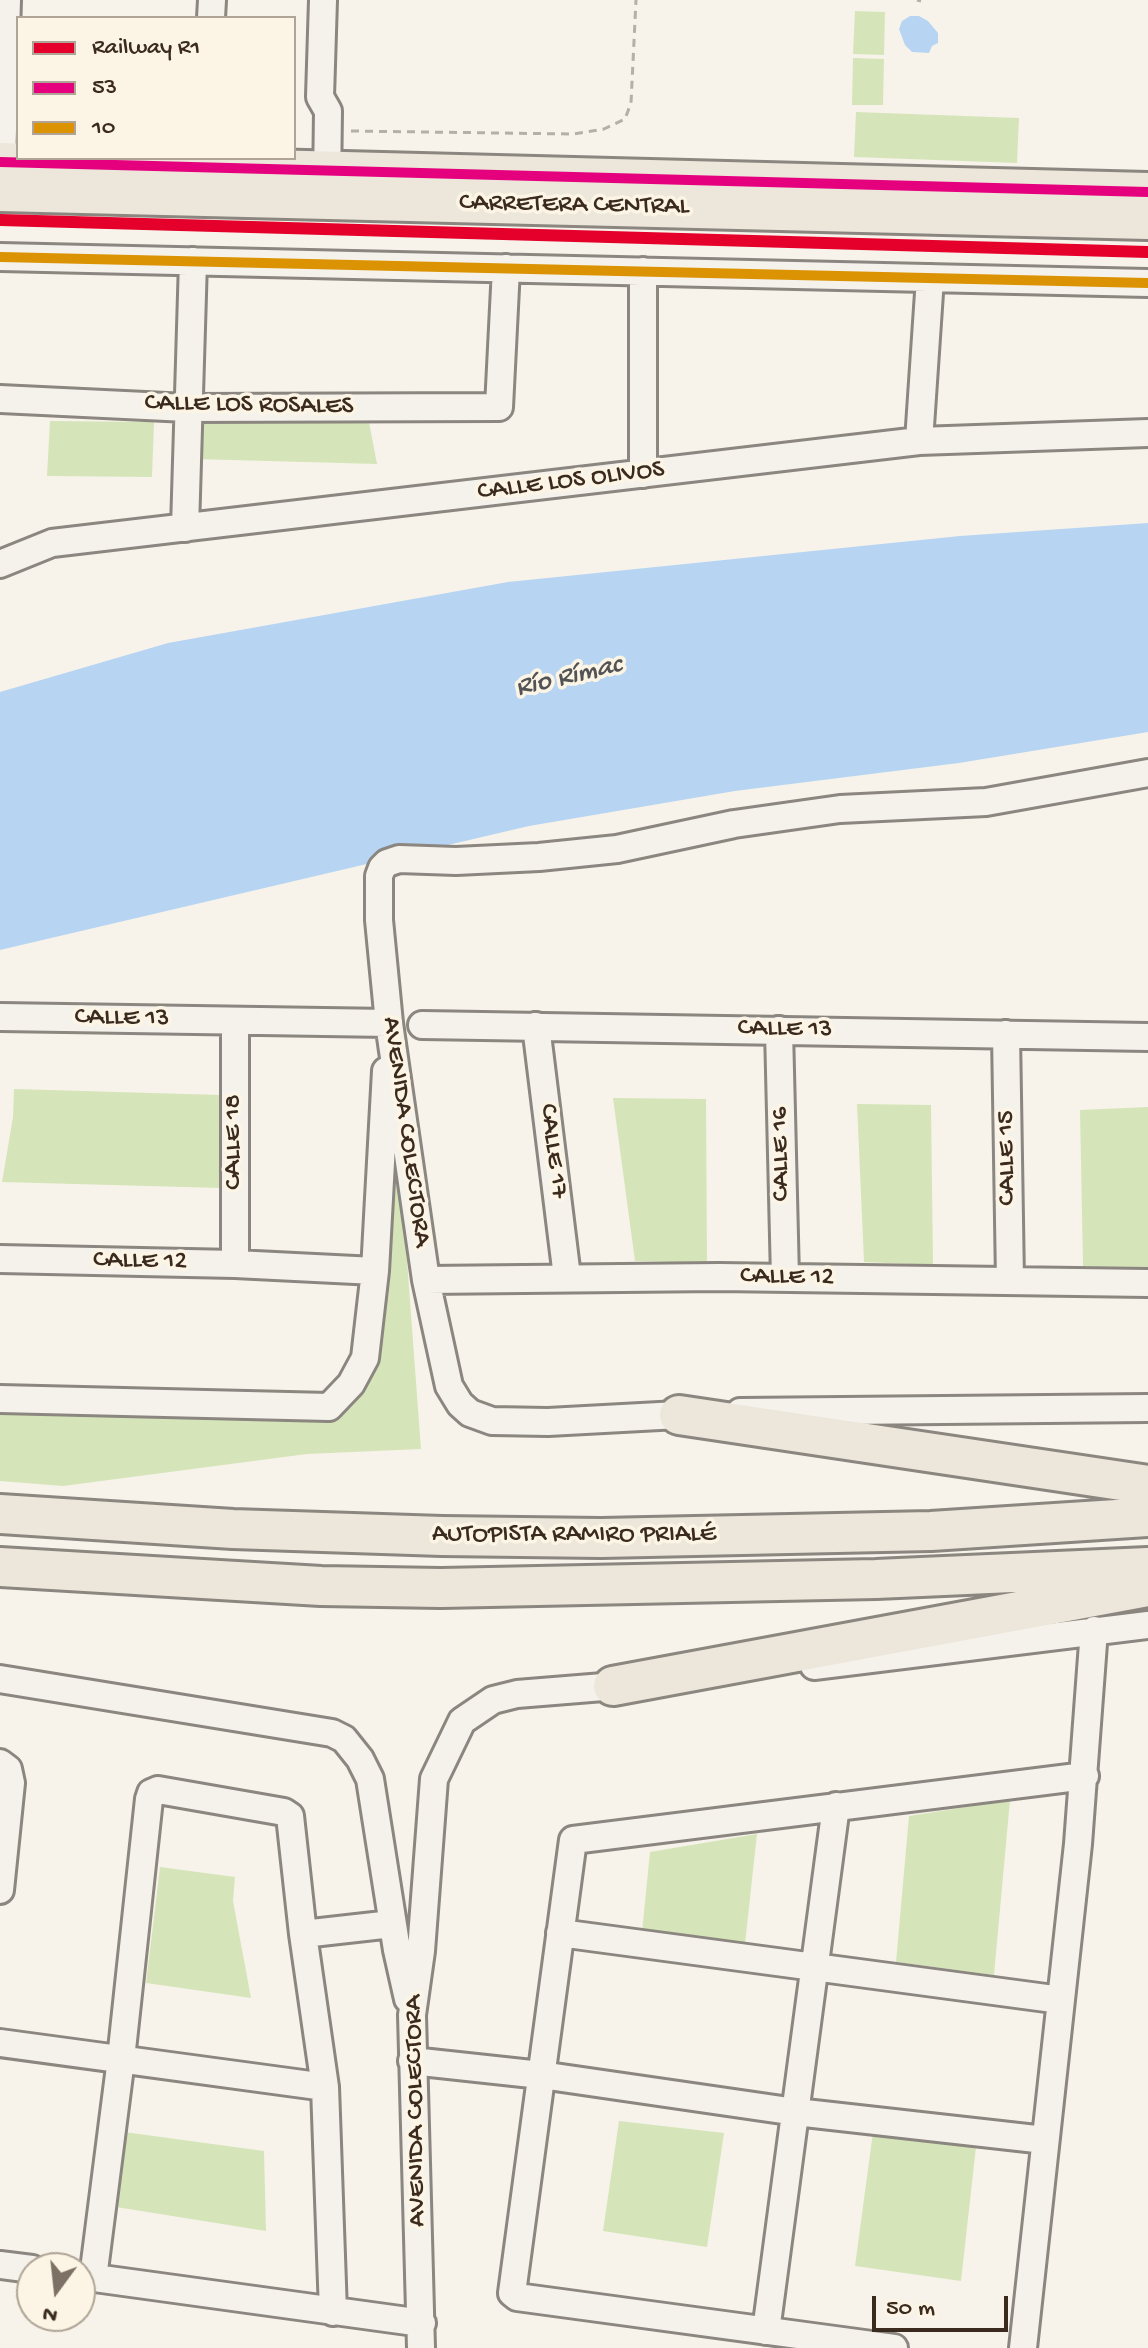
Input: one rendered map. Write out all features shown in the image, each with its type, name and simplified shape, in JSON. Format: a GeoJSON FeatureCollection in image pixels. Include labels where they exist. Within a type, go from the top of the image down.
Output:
{"type":"FeatureCollection","features":[{"type":"Feature","properties":{"kind":"highway","name":"CARRETERA CENTRAL"},"geometry":{"type":"LineString","coordinates":[[1,172],[208,163],[318,186],[1148,192]]}},
{"type":"Feature","properties":{"kind":"highway","name":"CARRETERA CENTRAL"},"geometry":{"type":"LineString","coordinates":[[1,172],[1148,220]]}},
{"type":"Feature","properties":{"kind":"highway"},"geometry":{"type":"LineString","coordinates":[[679,1415],[1148,1485]]}},
{"type":"Feature","properties":{"kind":"highway","name":"AUTOPISTA RAMIRO PRIALÉ"},"geometry":{"type":"LineString","coordinates":[[0,1514],[233,1529],[601,1538],[931,1531],[1148,1517]]}},
{"type":"Feature","properties":{"kind":"highway","name":"AUTOPISTA RAMIRO PRIALÉ"},"geometry":{"type":"LineString","coordinates":[[0,1567],[321,1586],[441,1588],[876,1579],[1148,1567]]}},
{"type":"Feature","properties":{"kind":"highway"},"geometry":{"type":"LineString","coordinates":[[613,1686],[1148,1587]]}},
{"type":"Feature","properties":{"kind":"street"},"geometry":{"type":"LineString","coordinates":[[1,172],[7,0]]}},
{"type":"Feature","properties":{"kind":"street"},"geometry":{"type":"LineString","coordinates":[[318,186],[329,131],[328,111],[320,97],[323,0]]}},
{"type":"Feature","properties":{"kind":"street"},"geometry":{"type":"LineString","coordinates":[[318,186],[311,109],[320,97]]}},
{"type":"Feature","properties":{"kind":"street"},"geometry":{"type":"LineString","coordinates":[[0,257],[1148,283]]}},
{"type":"Feature","properties":{"kind":"street"},"geometry":{"type":"LineString","coordinates":[[185,528],[193,261]]}},
{"type":"Feature","properties":{"kind":"street","name":"CALLE LOS ROSALES"},"geometry":{"type":"LineString","coordinates":[[0,399],[187,408],[499,407],[506,268]]}},
{"type":"Feature","properties":{"kind":"street"},"geometry":{"type":"LineString","coordinates":[[643,271],[643,474]]}},
{"type":"Feature","properties":{"kind":"street"},"geometry":{"type":"LineString","coordinates":[[919,441],[930,278]]}},
{"type":"Feature","properties":{"kind":"street","name":"CALLE LOS OLIVOS"},"geometry":{"type":"LineString","coordinates":[[0,564],[52,543],[919,441],[1148,433]]}},
{"type":"Feature","properties":{"kind":"street","name":"AVENIDA COLECTORA"},"geometry":{"type":"LineString","coordinates":[[679,1415],[548,1422],[492,1421],[470,1413],[449,1386],[426,1280],[389,1023],[379,920],[379,876],[387,863],[399,859],[456,861],[617,849],[749,821],[840,809],[986,802],[1148,773]]}},
{"type":"Feature","properties":{"kind":"street","name":"CALLE 13"},"geometry":{"type":"LineString","coordinates":[[0,1017],[389,1023]]}},
{"type":"Feature","properties":{"kind":"street","name":"CALLE 18"},"geometry":{"type":"LineString","coordinates":[[235,1021],[235,1264]]}},
{"type":"Feature","properties":{"kind":"street"},"geometry":{"type":"LineString","coordinates":[[0,1399],[329,1407],[351,1384],[365,1358],[375,1271],[389,1023]]}},
{"type":"Feature","properties":{"kind":"street","name":"CALLE 13"},"geometry":{"type":"LineString","coordinates":[[422,1025],[1148,1037]]}},
{"type":"Feature","properties":{"kind":"street","name":"CALLE 17"},"geometry":{"type":"LineString","coordinates":[[536,1026],[567,1277]]}},
{"type":"Feature","properties":{"kind":"street","name":"CALLE 16"},"geometry":{"type":"LineString","coordinates":[[779,1030],[785,1278]]}},
{"type":"Feature","properties":{"kind":"street","name":"CALLE 15"},"geometry":{"type":"LineString","coordinates":[[1006,1034],[1010,1281]]}},
{"type":"Feature","properties":{"kind":"street","name":"CALLE 12"},"geometry":{"type":"LineString","coordinates":[[0,1259],[235,1264],[375,1271]]}},
{"type":"Feature","properties":{"kind":"street","name":"CALLE 12"},"geometry":{"type":"LineString","coordinates":[[426,1280],[567,1277],[1148,1283]]}},
{"type":"Feature","properties":{"kind":"street"},"geometry":{"type":"LineString","coordinates":[[679,1415],[775,1410],[1148,1408]]}},
{"type":"Feature","properties":{"kind":"street"},"geometry":{"type":"LineString","coordinates":[[613,1686],[738,1676],[1148,1625]]}},
{"type":"Feature","properties":{"kind":"street"},"geometry":{"type":"LineString","coordinates":[[1023,2348],[1085,1776],[1094,1630]]}},
{"type":"Feature","properties":{"kind":"street"},"geometry":{"type":"LineString","coordinates":[[0,1679],[339,1735],[360,1759],[370,1779],[392,1924],[412,2015]]}},
{"type":"Feature","properties":{"kind":"street","name":"AVENIDA COLECTORA"},"geometry":{"type":"LineString","coordinates":[[421,2336],[412,2015],[421,1951],[434,1779],[462,1721],[493,1700],[517,1694],[613,1686]]}},
{"type":"Feature","properties":{"kind":"street"},"geometry":{"type":"LineString","coordinates":[[0,1763],[8,1769],[11,1783],[0,1890]]}},
{"type":"Feature","properties":{"kind":"street"},"geometry":{"type":"LineString","coordinates":[[894,2348],[514,2296],[512,2293],[574,1838],[1085,1776]]}},
{"type":"Feature","properties":{"kind":"street"},"geometry":{"type":"LineString","coordinates":[[90,2252],[121,2059],[149,1799],[154,1791],[288,1813],[325,2087],[333,2312]]}},
{"type":"Feature","properties":{"kind":"street"},"geometry":{"type":"LineString","coordinates":[[766,2331],[836,1806]]}},
{"type":"Feature","properties":{"kind":"street"},"geometry":{"type":"LineString","coordinates":[[303,1934],[392,1924]]}},
{"type":"Feature","properties":{"kind":"street"},"geometry":{"type":"LineString","coordinates":[[560,1933],[1061,2000]]}},
{"type":"Feature","properties":{"kind":"street"},"geometry":{"type":"LineString","coordinates":[[0,2043],[325,2087]]}},
{"type":"Feature","properties":{"kind":"street"},"geometry":{"type":"LineString","coordinates":[[412,2061],[541,2075],[796,2112],[1045,2140]]}},
{"type":"Feature","properties":{"kind":"street"},"geometry":{"type":"LineString","coordinates":[[96,2278],[333,2312],[421,2336]]}},
{"type":"Feature","properties":{"kind":"path"},"geometry":{"type":"LineString","coordinates":[[329,131],[573,134],[604,129],[625,119],[631,103],[636,0]]}},
{"type":"Feature","properties":{"kind":"green space"},"geometry":{"type":"Polygon","coordinates":[[[855,11],[885,12],[884,55],[853,54],[855,11]]]}},
{"type":"Feature","properties":{"kind":"green space"},"geometry":{"type":"Polygon","coordinates":[[[853,58],[884,59],[883,105],[852,105],[853,58]]]}},
{"type":"Feature","properties":{"kind":"green space"},"geometry":{"type":"Polygon","coordinates":[[[856,112],[1019,118],[1017,163],[854,157],[856,112]]]}},
{"type":"Feature","properties":{"kind":"green space"},"geometry":{"type":"Polygon","coordinates":[[[196,418],[369,422],[377,464],[194,459],[196,418]]]}},
{"type":"Feature","properties":{"kind":"green space"},"geometry":{"type":"Polygon","coordinates":[[[50,421],[154,422],[152,477],[47,476],[50,421]]]}},
{"type":"Feature","properties":{"kind":"green space"},"geometry":{"type":"Polygon","coordinates":[[[14,1089],[220,1095],[221,1188],[2,1182],[13,1117],[14,1089]]]}},
{"type":"Feature","properties":{"kind":"green space"},"geometry":{"type":"Polygon","coordinates":[[[613,1098],[706,1099],[707,1263],[635,1261],[613,1098]]]}},
{"type":"Feature","properties":{"kind":"green space"},"geometry":{"type":"Polygon","coordinates":[[[395,1099],[421,1449],[307,1454],[63,1486],[0,1481],[0,1409],[297,1418],[355,1388],[395,1099]]]}},
{"type":"Feature","properties":{"kind":"green space"},"geometry":{"type":"Polygon","coordinates":[[[857,1104],[931,1105],[933,1265],[864,1262],[857,1104]]]}},
{"type":"Feature","properties":{"kind":"green space"},"geometry":{"type":"Polygon","coordinates":[[[1148,1107],[1148,1271],[1083,1266],[1080,1110],[1148,1107]]]}},
{"type":"Feature","properties":{"kind":"green space"},"geometry":{"type":"Polygon","coordinates":[[[1010,1800],[994,1975],[896,1962],[909,1816],[1010,1800]]]}},
{"type":"Feature","properties":{"kind":"green space"},"geometry":{"type":"Polygon","coordinates":[[[757,1834],[745,1944],[642,1932],[650,1852],[757,1834]]]}},
{"type":"Feature","properties":{"kind":"green space"},"geometry":{"type":"Polygon","coordinates":[[[160,1867],[235,1877],[233,1901],[251,1998],[146,1983],[160,1867]]]}},
{"type":"Feature","properties":{"kind":"green space"},"geometry":{"type":"Polygon","coordinates":[[[619,2121],[724,2133],[707,2247],[603,2231],[619,2121]]]}},
{"type":"Feature","properties":{"kind":"green space"},"geometry":{"type":"Polygon","coordinates":[[[124,2132],[264,2151],[266,2231],[116,2207],[124,2132]]]}},
{"type":"Feature","properties":{"kind":"green space"},"geometry":{"type":"Polygon","coordinates":[[[873,2132],[976,2147],[961,2281],[855,2266],[873,2132]]]}},
{"type":"Feature","properties":{"kind":"water"},"geometry":{"type":"Polygon","coordinates":[[[910,16],[919,16],[928,21],[938,33],[938,43],[932,46],[929,53],[912,52],[905,45],[899,29],[902,21],[910,16]]]}},
{"type":"Feature","properties":{"kind":"water","name":"Río Rímac"},"geometry":{"type":"Polygon","coordinates":[[[1148,523],[1148,732],[959,763],[735,791],[529,826],[0,950],[0,692],[168,643],[508,582],[960,536],[1148,523]]]}},
{"type":"Feature","properties":{"kind":"rail line","name":"R1"},"geometry":{"type":"LineString","coordinates":[[0,220],[1148,252]]}},
{"type":"Feature","properties":{"kind":"transit line","name":"53"},"geometry":{"type":"LineString","coordinates":[[0,162],[1148,192]]}},
{"type":"Feature","properties":{"kind":"transit line","name":"10"},"geometry":{"type":"LineString","coordinates":[[0,257],[1148,283]]}}]}
